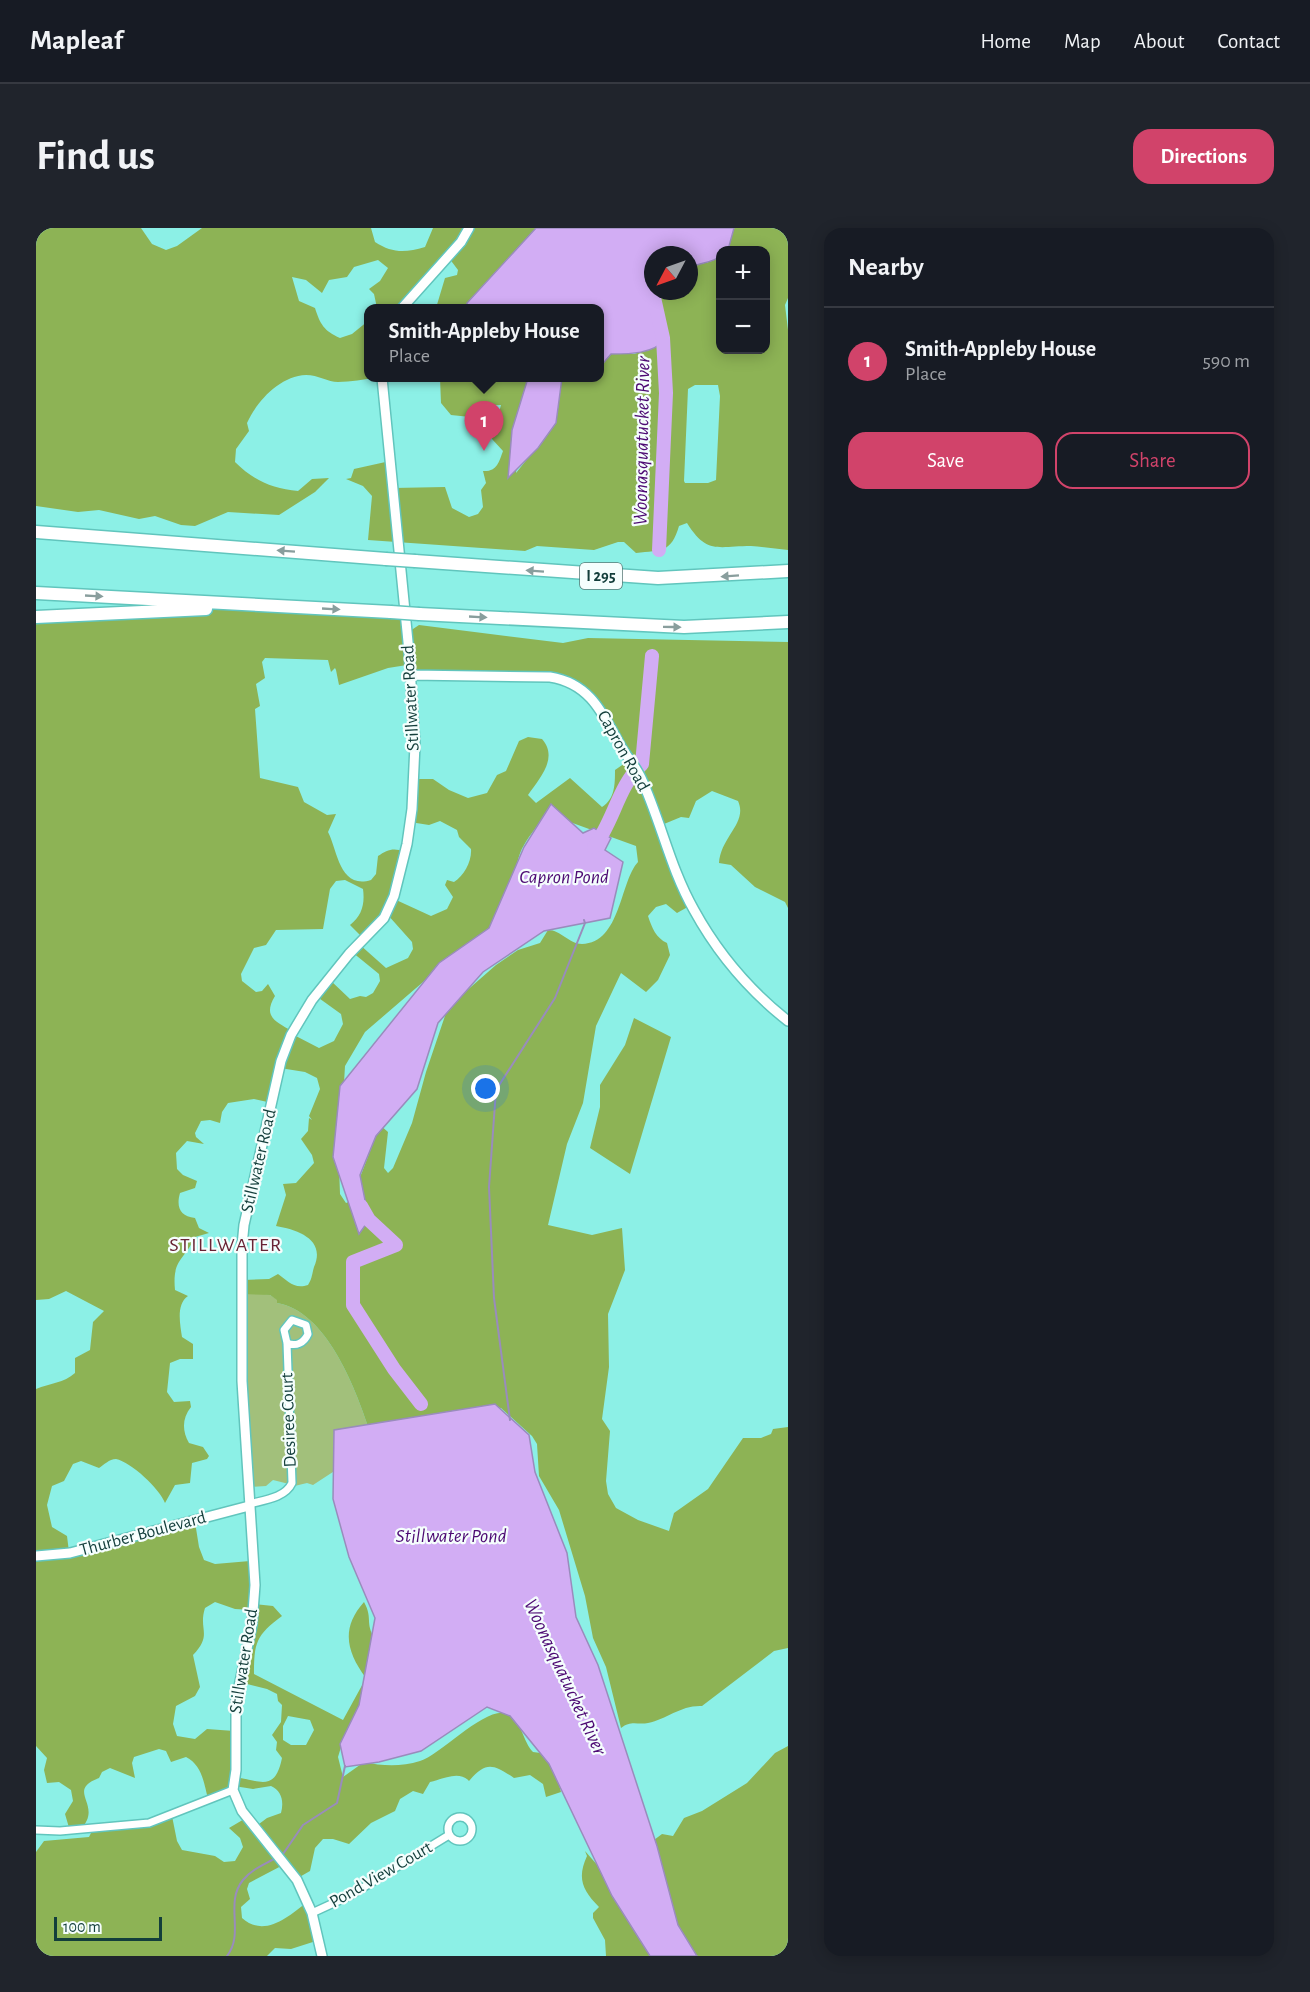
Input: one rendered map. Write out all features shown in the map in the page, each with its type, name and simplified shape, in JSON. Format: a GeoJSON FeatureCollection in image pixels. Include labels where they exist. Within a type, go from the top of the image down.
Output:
{"type":"FeatureCollection","features":[{"type":"Feature","properties":{"kind":"highway","name":"I 295"},"geometry":{"type":"LineString","coordinates":[[36,531],[658,578],[788,571]]}},
{"type":"Feature","properties":{"kind":"highway"},"geometry":{"type":"LineString","coordinates":[[36,593],[684,627],[788,622]]}},
{"type":"Feature","properties":{"kind":"highway"},"geometry":{"type":"LineString","coordinates":[[36,617],[292,607]]}},
{"type":"Feature","properties":{"kind":"street"},"geometry":{"type":"LineString","coordinates":[[406,304],[461,242],[469,228]]}},
{"type":"Feature","properties":{"kind":"street","name":"Stillwater Road"},"geometry":{"type":"LineString","coordinates":[[233,1790],[236,1770],[236,1701],[254,1614],[254,1579],[242,1381],[244,1225],[281,1060],[291,1035],[312,1000],[349,954],[384,918],[394,896],[406,844],[414,787],[415,745],[411,675],[382,382]]}},
{"type":"Feature","properties":{"kind":"street","name":"Capron Road"},"geometry":{"type":"LineString","coordinates":[[411,675],[550,676],[568,681],[582,689],[596,702],[640,776],[674,871],[694,910],[723,955],[788,1021]]}},
{"type":"Feature","properties":{"kind":"street","name":"Desiree Court"},"geometry":{"type":"LineString","coordinates":[[249,1505],[281,1495],[292,1484],[287,1343]]}},
{"type":"Feature","properties":{"kind":"street","name":"Thurber Boulevard"},"geometry":{"type":"LineString","coordinates":[[36,1556],[70,1553],[249,1505]]}},
{"type":"Feature","properties":{"kind":"street"},"geometry":{"type":"LineString","coordinates":[[36,1830],[60,1831],[149,1823],[233,1790],[242,1811],[290,1868],[312,1913],[322,1956]]}},
{"type":"Feature","properties":{"kind":"street","name":"Pond View Court"},"geometry":{"type":"LineString","coordinates":[[312,1913],[351,1895],[449,1835]]}},
{"type":"Feature","properties":{"kind":"green space"},"geometry":{"type":"Polygon","coordinates":[[[36,228],[141,228],[152,244],[166,250],[177,246],[202,228],[371,228],[375,242],[393,250],[405,251],[425,247],[433,228],[536,228],[467,304],[437,304],[445,278],[457,275],[458,270],[449,258],[409,304],[376,304],[374,294],[369,289],[380,281],[388,268],[378,260],[354,267],[347,277],[329,280],[322,293],[306,280],[292,277],[299,301],[315,308],[323,326],[330,333],[340,338],[352,334],[364,324],[364,380],[338,382],[315,376],[296,376],[270,391],[251,415],[247,423],[249,431],[236,449],[235,462],[249,474],[271,486],[298,491],[312,479],[329,478],[315,492],[279,515],[228,512],[195,526],[181,525],[155,516],[139,519],[99,510],[78,512],[36,506],[36,228]]]}},
{"type":"Feature","properties":{"kind":"green space"},"geometry":{"type":"Polygon","coordinates":[[[734,228],[788,228],[788,298],[785,305],[788,330],[788,550],[751,546],[714,546],[701,540],[687,523],[679,526],[669,546],[659,550],[636,553],[624,542],[594,550],[537,546],[525,551],[368,540],[372,496],[363,486],[346,479],[351,478],[354,469],[390,461],[393,488],[445,487],[452,508],[469,517],[478,514],[483,507],[481,490],[486,483],[483,471],[494,468],[503,451],[492,439],[501,405],[480,406],[470,417],[451,415],[441,403],[440,382],[527,382],[516,473],[556,423],[561,382],[604,382],[604,362],[611,354],[634,354],[659,346],[656,309],[658,300],[698,300],[698,265],[716,258],[716,354],[770,354],[770,246],[729,246],[734,228]],[[695,385],[688,389],[684,481],[685,483],[708,483],[716,480],[720,396],[718,385],[695,385]]]}},
{"type":"Feature","properties":{"kind":"green space"},"geometry":{"type":"Polygon","coordinates":[[[256,608],[403,613],[407,633],[419,625],[563,643],[588,638],[788,642],[788,908],[785,902],[755,887],[731,865],[719,863],[724,845],[740,816],[738,801],[712,791],[696,801],[689,818],[681,817],[664,824],[693,904],[677,913],[666,904],[656,907],[648,916],[655,932],[667,943],[670,955],[658,980],[646,992],[621,973],[596,1026],[583,1103],[567,1144],[548,1225],[592,1235],[622,1228],[625,1270],[608,1314],[609,1367],[602,1419],[610,1431],[606,1481],[608,1494],[616,1508],[638,1520],[669,1531],[674,1513],[708,1489],[743,1438],[761,1438],[771,1434],[773,1429],[788,1427],[788,1648],[774,1651],[702,1706],[687,1708],[648,1723],[631,1723],[621,1728],[606,1667],[593,1638],[585,1596],[559,1510],[539,1476],[537,1444],[532,1436],[501,1408],[486,1406],[369,1429],[347,1373],[324,1335],[310,1320],[294,1309],[277,1303],[277,1300],[270,1295],[242,1294],[243,1280],[269,1279],[278,1274],[291,1284],[303,1286],[308,1285],[311,1279],[317,1258],[313,1243],[293,1230],[276,1226],[286,1195],[283,1184],[296,1183],[314,1163],[312,1155],[301,1139],[308,1131],[309,1118],[312,1120],[309,1116],[320,1089],[317,1078],[305,1072],[280,1068],[272,1103],[254,1099],[228,1103],[222,1112],[220,1123],[210,1120],[201,1121],[195,1133],[204,1144],[187,1141],[176,1153],[177,1169],[183,1175],[197,1181],[195,1188],[180,1193],[180,1210],[195,1218],[199,1228],[209,1233],[195,1237],[175,1272],[175,1290],[188,1296],[180,1309],[180,1320],[182,1337],[193,1344],[193,1359],[180,1359],[170,1363],[167,1392],[174,1402],[190,1401],[191,1407],[184,1425],[185,1434],[189,1443],[203,1447],[209,1456],[207,1459],[192,1463],[190,1483],[175,1485],[165,1503],[151,1484],[122,1461],[113,1459],[99,1468],[81,1461],[73,1464],[64,1481],[52,1486],[47,1505],[52,1527],[67,1536],[69,1552],[195,1522],[199,1547],[204,1560],[215,1564],[250,1561],[254,1604],[273,1606],[282,1616],[258,1640],[254,1674],[343,1720],[366,1678],[354,1658],[349,1640],[352,1621],[364,1602],[371,1631],[378,1644],[375,1687],[341,1747],[338,1757],[343,1777],[364,1762],[392,1765],[420,1761],[488,1716],[499,1713],[513,1717],[533,1752],[548,1754],[553,1761],[561,1792],[546,1797],[543,1784],[530,1775],[514,1778],[490,1767],[480,1770],[469,1781],[461,1776],[451,1776],[430,1782],[423,1794],[413,1791],[400,1799],[395,1811],[371,1823],[349,1844],[333,1839],[323,1839],[315,1848],[310,1871],[296,1879],[285,1864],[249,1883],[247,1889],[250,1899],[241,1907],[242,1918],[250,1924],[267,1926],[284,1919],[306,1903],[316,1941],[291,1949],[275,1948],[267,1956],[36,1956],[36,1852],[44,1841],[89,1837],[93,1829],[172,1816],[177,1841],[182,1850],[215,1856],[224,1862],[235,1861],[243,1847],[240,1838],[229,1828],[246,1818],[255,1827],[267,1818],[281,1813],[282,1805],[280,1794],[271,1786],[253,1789],[234,1786],[208,1799],[202,1775],[196,1765],[186,1757],[171,1762],[166,1751],[159,1749],[134,1757],[132,1763],[135,1778],[110,1768],[89,1783],[84,1794],[89,1813],[87,1821],[80,1830],[70,1831],[65,1814],[73,1801],[71,1790],[59,1782],[47,1783],[44,1770],[47,1758],[36,1746],[36,1389],[62,1381],[75,1373],[75,1358],[90,1350],[93,1322],[104,1311],[66,1291],[49,1299],[36,1300],[36,617],[256,608]],[[265,658],[262,662],[265,678],[256,684],[260,706],[255,709],[260,778],[298,787],[304,802],[327,815],[336,814],[328,832],[341,866],[352,879],[371,880],[376,874],[378,856],[391,850],[404,852],[394,899],[431,916],[447,909],[453,897],[445,885],[447,880],[454,882],[461,876],[469,863],[471,849],[459,837],[457,830],[440,821],[429,825],[410,822],[413,779],[433,779],[449,790],[468,798],[487,793],[497,775],[506,771],[519,741],[528,737],[542,739],[547,746],[548,761],[542,775],[528,795],[536,803],[570,778],[602,807],[612,795],[615,770],[628,761],[599,708],[568,682],[413,670],[407,665],[388,668],[339,685],[336,670],[335,668],[331,672],[328,660],[265,658]],[[545,813],[520,853],[515,881],[513,919],[475,938],[365,1032],[345,1066],[339,1166],[340,1194],[346,1203],[351,1201],[380,1125],[388,1132],[384,1168],[388,1173],[393,1168],[412,1123],[448,1007],[496,965],[518,950],[540,943],[548,930],[557,932],[577,943],[595,941],[612,923],[632,871],[638,862],[636,846],[545,813]],[[345,880],[336,881],[330,889],[323,929],[276,930],[266,945],[254,948],[241,974],[242,981],[256,992],[262,991],[268,984],[275,996],[270,1008],[272,1017],[292,1031],[292,1034],[319,1048],[334,1041],[343,1024],[341,1014],[316,996],[330,980],[350,999],[366,997],[373,993],[380,981],[379,974],[352,952],[359,944],[386,968],[408,958],[413,949],[412,942],[387,914],[363,938],[350,925],[362,909],[363,889],[345,880]],[[215,1602],[205,1608],[204,1637],[193,1655],[200,1687],[195,1696],[176,1706],[173,1724],[177,1736],[195,1739],[207,1729],[234,1731],[235,1777],[266,1782],[275,1776],[282,1758],[276,1750],[277,1742],[272,1735],[281,1722],[282,1705],[278,1701],[277,1694],[239,1682],[252,1610],[235,1609],[215,1602]],[[288,1716],[283,1726],[283,1740],[291,1745],[306,1745],[314,1730],[310,1720],[288,1716]]]}},
{"type":"Feature","properties":{"kind":"green space"},"geometry":{"type":"Polygon","coordinates":[[[634,1018],[671,1037],[630,1174],[590,1148],[600,1107],[600,1085],[625,1045],[634,1018]]]}},
{"type":"Feature","properties":{"kind":"green space"},"geometry":{"type":"Polygon","coordinates":[[[242,1294],[270,1295],[278,1300],[277,1303],[294,1309],[310,1320],[324,1335],[347,1373],[369,1429],[339,1468],[313,1485],[307,1483],[282,1489],[289,1484],[273,1480],[266,1486],[248,1487],[242,1294]]]}},
{"type":"Feature","properties":{"kind":"green space"},"geometry":{"type":"Polygon","coordinates":[[[788,1746],[788,1956],[693,1956],[668,1905],[654,1840],[662,1834],[673,1836],[684,1818],[702,1811],[747,1783],[775,1753],[788,1746]]]}},
{"type":"Feature","properties":{"kind":"green space"},"geometry":{"type":"Polygon","coordinates":[[[585,1851],[599,1867],[657,1956],[606,1956],[605,1940],[593,1918],[593,1913],[599,1907],[583,1883],[582,1871],[587,1856],[585,1851]]]}},
{"type":"Feature","properties":{"kind":"water"},"geometry":{"type":"Polygon","coordinates":[[[536,228],[734,228],[729,246],[716,246],[716,259],[698,265],[698,246],[644,246],[644,300],[658,300],[656,309],[666,339],[655,348],[648,350],[611,354],[604,362],[604,304],[467,304],[536,228]]]}},
{"type":"Feature","properties":{"kind":"water"},"geometry":{"type":"Polygon","coordinates":[[[527,382],[561,382],[556,423],[538,448],[508,478],[512,430],[527,382]]]}},
{"type":"Feature","properties":{"kind":"water","name":"Capron Pond"},"geometry":{"type":"Polygon","coordinates":[[[551,804],[583,833],[594,828],[611,838],[605,850],[623,862],[610,918],[544,931],[483,972],[438,1023],[417,1089],[376,1136],[360,1175],[369,1220],[359,1234],[333,1157],[340,1086],[439,963],[489,928],[524,847],[551,804]]]}},
{"type":"Feature","properties":{"kind":"water","name":"Stillwater Pond"},"geometry":{"type":"Polygon","coordinates":[[[495,1404],[529,1435],[535,1472],[567,1553],[576,1617],[598,1665],[657,1846],[678,1925],[697,1956],[650,1956],[612,1896],[549,1764],[510,1716],[487,1707],[421,1751],[379,1762],[345,1767],[340,1744],[359,1705],[375,1618],[349,1557],[333,1499],[334,1430],[495,1404]]]}},
{"type":"Feature","properties":{"kind":"waterway","name":"Woonasquatucket River"},"geometry":{"type":"LineString","coordinates":[[655,300],[663,338],[666,393],[659,550]]}},
{"type":"Feature","properties":{"kind":"waterway","name":"Woonasquatucket River"},"geometry":{"type":"LineString","coordinates":[[594,847],[607,826],[627,783],[642,764],[652,656]]}},
{"type":"Feature","properties":{"kind":"waterway"},"geometry":{"type":"LineString","coordinates":[[510,1420],[494,1298],[489,1187],[496,1090],[555,998],[585,923],[584,920]]}},
{"type":"Feature","properties":{"kind":"waterway","name":"Woonasquatucket River"},"geometry":{"type":"LineString","coordinates":[[361,1206],[369,1220],[396,1245],[353,1262],[353,1305],[394,1369],[421,1404]]}},
{"type":"Feature","properties":{"kind":"waterway"},"geometry":{"type":"LineString","coordinates":[[283,1854],[303,1825],[337,1803],[345,1766]]}},
{"type":"Feature","properties":{"kind":"waterway"},"geometry":{"type":"LineString","coordinates":[[227,1956],[234,1938],[234,1908],[238,1889],[250,1873],[274,1859]]}},
{"type":"Feature","properties":{"kind":"place","name":"Smith-Appleby House"},"geometry":{"type":"Point","coordinates":[484,451]}},
{"type":"Feature","properties":{"kind":"district","name":"STILLWATER"},"geometry":{"type":"Point","coordinates":[226,1245]}}]}
